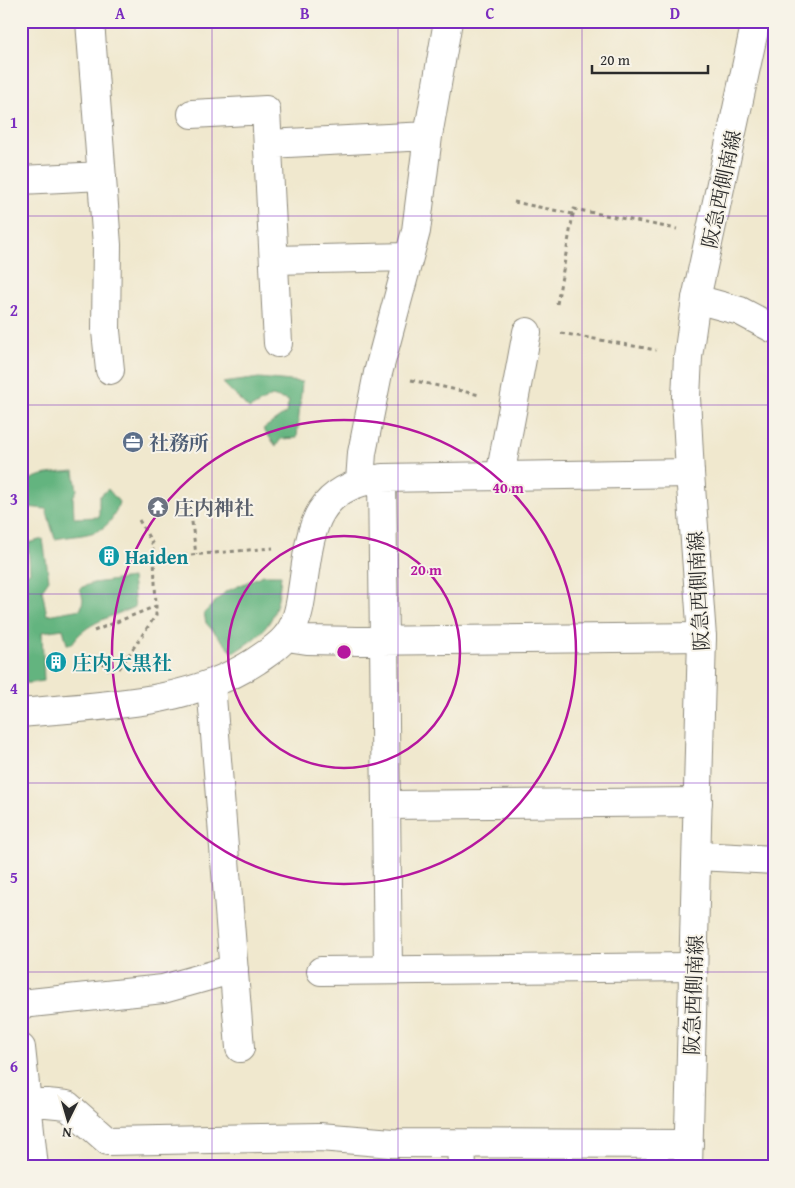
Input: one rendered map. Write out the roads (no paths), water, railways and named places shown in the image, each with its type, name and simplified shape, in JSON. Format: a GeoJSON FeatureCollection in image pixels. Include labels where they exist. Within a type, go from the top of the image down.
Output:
{"type":"FeatureCollection","features":[{"type":"Feature","properties":{"kind":"street"},"geometry":{"type":"LineString","coordinates":[[90,21],[107,245],[106,331],[110,370]]}},
{"type":"Feature","properties":{"kind":"street"},"geometry":{"type":"LineString","coordinates":[[388,970],[384,641],[371,479],[362,453],[378,373],[416,232],[428,136],[448,21]]}},
{"type":"Feature","properties":{"kind":"street","name":"阪急西側南線"},"geometry":{"type":"LineString","coordinates":[[688,1155],[702,637],[686,397],[688,357],[696,299],[712,236],[756,21]]}},
{"type":"Feature","properties":{"kind":"street"},"geometry":{"type":"LineString","coordinates":[[192,114],[266,110],[278,343]]}},
{"type":"Feature","properties":{"kind":"street"},"geometry":{"type":"LineString","coordinates":[[268,144],[428,136]]}},
{"type":"Feature","properties":{"kind":"street"},"geometry":{"type":"LineString","coordinates":[[21,180],[102,176]]}},
{"type":"Feature","properties":{"kind":"street"},"geometry":{"type":"LineString","coordinates":[[274,260],[409,257]]}},
{"type":"Feature","properties":{"kind":"street"},"geometry":{"type":"LineString","coordinates":[[696,299],[740,311],[774,329]]}},
{"type":"Feature","properties":{"kind":"street"},"geometry":{"type":"LineString","coordinates":[[500,476],[527,332]]}},
{"type":"Feature","properties":{"kind":"street"},"geometry":{"type":"LineString","coordinates":[[21,713],[177,695],[211,684],[244,668],[287,636],[300,606],[309,544],[316,521],[329,501],[348,486],[371,479],[690,473]]}},
{"type":"Feature","properties":{"kind":"street"},"geometry":{"type":"LineString","coordinates":[[287,636],[307,640],[384,641],[702,637]]}},
{"type":"Feature","properties":{"kind":"street"},"geometry":{"type":"LineString","coordinates":[[211,684],[240,1048]]}},
{"type":"Feature","properties":{"kind":"street"},"geometry":{"type":"LineString","coordinates":[[386,805],[698,802]]}},
{"type":"Feature","properties":{"kind":"street"},"geometry":{"type":"LineString","coordinates":[[697,856],[774,860]]}},
{"type":"Feature","properties":{"kind":"street"},"geometry":{"type":"LineString","coordinates":[[321,971],[693,966]]}},
{"type":"Feature","properties":{"kind":"street"},"geometry":{"type":"LineString","coordinates":[[21,1004],[163,989],[234,969]]}},
{"type":"Feature","properties":{"kind":"street"},"geometry":{"type":"LineString","coordinates":[[21,1048],[34,1167]]}},
{"type":"Feature","properties":{"kind":"street"},"geometry":{"type":"LineString","coordinates":[[27,1101],[67,1105],[108,1141],[320,1137],[392,1144],[462,1155],[688,1155]]}},
{"type":"Feature","properties":{"kind":"place","name":"社務所"},"geometry":{"type":"Point","coordinates":[133,442]}},
{"type":"Feature","properties":{"kind":"place","name":"庄内神社"},"geometry":{"type":"Point","coordinates":[158,507]}},
{"type":"Feature","properties":{"kind":"place","name":"Haiden"},"geometry":{"type":"Point","coordinates":[109,556]}},
{"type":"Feature","properties":{"kind":"place","name":"庄内大黒社"},"geometry":{"type":"Point","coordinates":[56,662]}}]}
